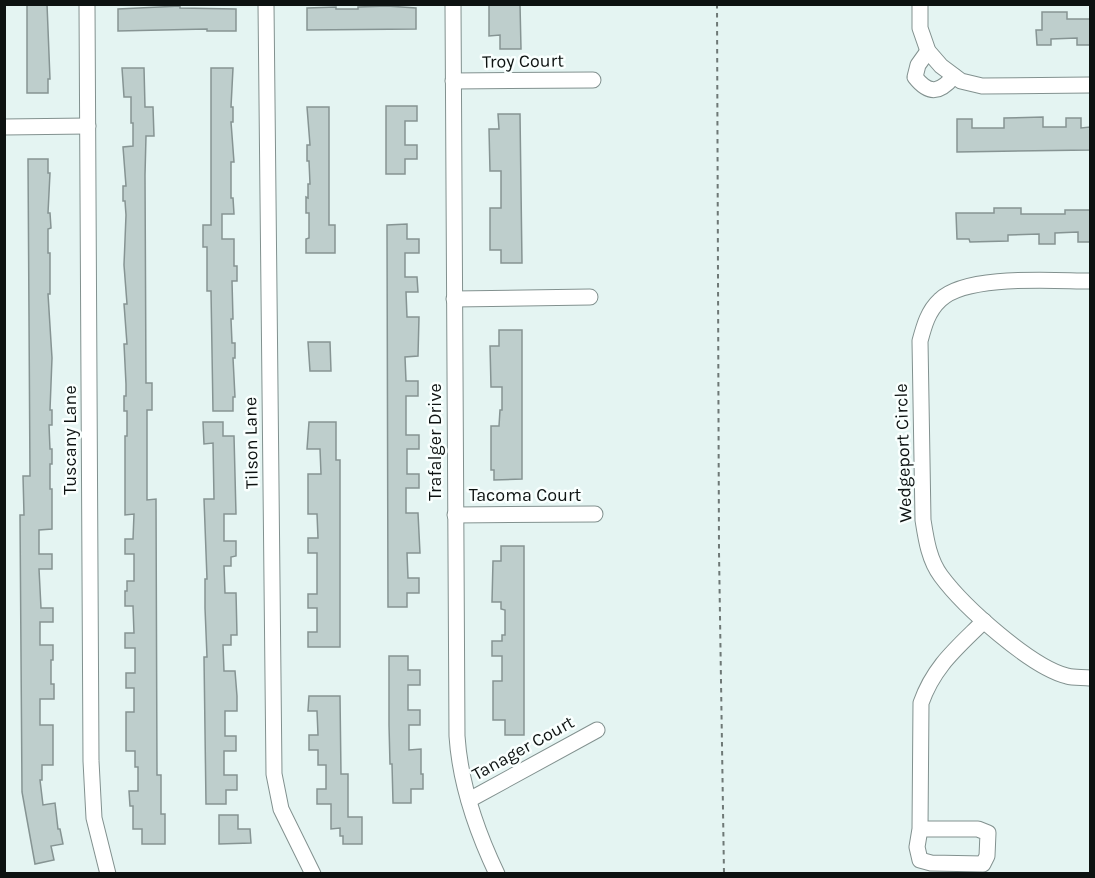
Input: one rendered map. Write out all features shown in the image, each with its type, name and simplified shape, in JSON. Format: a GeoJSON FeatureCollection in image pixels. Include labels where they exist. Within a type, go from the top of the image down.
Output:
{"type":"FeatureCollection","features":[{"type":"Feature","properties":{"kind":"street","name":"Tuscany Lane"},"geometry":{"type":"LineString","coordinates":[[87,4],[91,761],[94,818],[108,873]]}},
{"type":"Feature","properties":{"kind":"street","name":"Tilson Lane"},"geometry":{"type":"LineString","coordinates":[[266,4],[274,774],[281,809],[313,873]]}},
{"type":"Feature","properties":{"kind":"street","name":"Trafalger Drive"},"geometry":{"type":"LineString","coordinates":[[453,4],[457,736],[459,762],[469,800],[497,873]]}},
{"type":"Feature","properties":{"kind":"street"},"geometry":{"type":"LineString","coordinates":[[920,4],[921,28],[928,51],[941,66],[961,81],[982,86],[1090,85]]}},
{"type":"Feature","properties":{"kind":"street"},"geometry":{"type":"LineString","coordinates":[[928,51],[918,65],[915,76],[922,86],[933,90],[945,87],[954,76]]}},
{"type":"Feature","properties":{"kind":"street","name":"Troy Court"},"geometry":{"type":"LineString","coordinates":[[453,81],[593,80]]}},
{"type":"Feature","properties":{"kind":"street"},"geometry":{"type":"LineString","coordinates":[[4,127],[88,126]]}},
{"type":"Feature","properties":{"kind":"street","name":"Wedgeport Circle"},"geometry":{"type":"LineString","coordinates":[[1090,281],[1005,281],[957,288],[940,299],[928,315],[920,341],[923,520],[927,548],[940,576],[984,621],[1014,646],[1067,676],[1090,678]]}},
{"type":"Feature","properties":{"kind":"street"},"geometry":{"type":"LineString","coordinates":[[454,299],[590,297]]}},
{"type":"Feature","properties":{"kind":"street","name":"Tacoma Court"},"geometry":{"type":"LineString","coordinates":[[455,515],[595,514]]}},
{"type":"Feature","properties":{"kind":"street"},"geometry":{"type":"LineString","coordinates":[[920,829],[978,828],[988,833],[987,856],[982,864],[930,863],[920,860],[917,847],[920,829],[921,703],[927,684],[937,669],[984,621]]}},
{"type":"Feature","properties":{"kind":"street","name":"Tanager Court"},"geometry":{"type":"LineString","coordinates":[[469,800],[597,730]]}},
{"type":"Feature","properties":{"kind":"path"},"geometry":{"type":"LineString","coordinates":[[717,4],[719,552],[724,873]]}},
{"type":"Feature","properties":{"kind":"building"},"geometry":{"type":"Polygon","coordinates":[[[27,4],[47,4],[50,79],[48,79],[48,93],[27,93],[27,4]]]}},
{"type":"Feature","properties":{"kind":"building"},"geometry":{"type":"Polygon","coordinates":[[[489,4],[520,4],[521,49],[500,49],[500,35],[489,36],[489,4]]]}},
{"type":"Feature","properties":{"kind":"building"},"geometry":{"type":"Polygon","coordinates":[[[180,6],[180,8],[236,9],[236,31],[207,31],[207,29],[118,31],[118,9],[180,6]]]}},
{"type":"Feature","properties":{"kind":"building"},"geometry":{"type":"Polygon","coordinates":[[[358,7],[416,8],[416,29],[307,30],[307,8],[358,9],[358,7]]]}},
{"type":"Feature","properties":{"kind":"building"},"geometry":{"type":"Polygon","coordinates":[[[1042,12],[1067,12],[1067,19],[1090,19],[1090,45],[1077,45],[1077,38],[1051,39],[1051,45],[1037,45],[1036,30],[1042,30],[1042,12]]]}},
{"type":"Feature","properties":{"kind":"building"},"geometry":{"type":"Polygon","coordinates":[[[122,68],[144,68],[145,107],[153,107],[154,136],[146,136],[145,175],[146,383],[152,383],[152,410],[147,410],[147,500],[156,499],[157,775],[161,775],[161,814],[165,814],[165,844],[142,844],[142,829],[133,829],[133,806],[130,806],[129,791],[138,791],[138,767],[135,767],[135,751],[126,751],[126,712],[134,712],[134,688],[126,688],[126,673],[135,673],[135,648],[125,648],[125,633],[134,633],[133,606],[125,606],[125,591],[127,591],[127,581],[134,581],[134,554],[125,554],[125,539],[133,539],[134,514],[125,515],[127,411],[124,411],[126,384],[124,344],[127,344],[124,304],[127,304],[124,265],[126,215],[125,201],[123,201],[123,186],[126,186],[123,147],[133,146],[133,123],[131,123],[131,97],[124,97],[122,68]]]}},
{"type":"Feature","properties":{"kind":"building"},"geometry":{"type":"Polygon","coordinates":[[[211,68],[233,68],[231,107],[233,107],[233,122],[231,122],[234,162],[231,162],[231,198],[233,198],[234,214],[222,214],[222,239],[234,239],[234,266],[237,266],[237,281],[232,281],[232,343],[235,343],[233,411],[213,411],[211,291],[207,291],[207,247],[203,247],[203,225],[211,225],[211,68]]]}},
{"type":"Feature","properties":{"kind":"building"},"geometry":{"type":"Polygon","coordinates":[[[386,106],[417,106],[417,121],[405,121],[405,145],[417,145],[417,159],[405,159],[405,174],[386,174],[386,106]]]}},
{"type":"Feature","properties":{"kind":"building"},"geometry":{"type":"Polygon","coordinates":[[[307,107],[329,107],[329,225],[335,225],[335,253],[306,253],[306,239],[309,238],[309,213],[306,213],[306,197],[308,198],[308,184],[310,184],[309,161],[307,161],[307,145],[310,145],[307,107]]]}},
{"type":"Feature","properties":{"kind":"building"},"geometry":{"type":"Polygon","coordinates":[[[498,114],[520,114],[522,263],[501,263],[501,250],[490,250],[490,208],[501,208],[501,171],[490,171],[489,129],[499,129],[498,114]]]}},
{"type":"Feature","properties":{"kind":"building"},"geometry":{"type":"Polygon","coordinates":[[[1043,117],[1043,127],[1066,127],[1066,118],[1081,118],[1081,128],[1090,127],[1090,150],[957,152],[957,119],[972,119],[972,128],[1004,128],[1004,118],[1043,117]]]}},
{"type":"Feature","properties":{"kind":"building"},"geometry":{"type":"Polygon","coordinates":[[[28,159],[48,159],[48,173],[50,173],[48,213],[50,213],[51,228],[48,229],[48,253],[50,253],[50,294],[48,294],[52,358],[50,410],[52,410],[52,425],[49,425],[50,449],[52,449],[50,489],[52,489],[52,529],[39,530],[39,554],[52,554],[52,569],[39,569],[41,608],[53,608],[53,622],[40,622],[40,645],[53,645],[51,684],[54,684],[54,699],[40,699],[40,725],[53,725],[53,765],[42,765],[42,780],[40,780],[43,805],[55,803],[58,829],[60,829],[63,844],[51,846],[54,860],[35,864],[22,792],[20,515],[24,515],[23,476],[30,476],[28,159]]]}},
{"type":"Feature","properties":{"kind":"building"},"geometry":{"type":"Polygon","coordinates":[[[994,208],[1021,208],[1021,214],[1065,214],[1065,210],[1090,210],[1090,242],[1078,242],[1078,232],[1055,233],[1055,244],[1039,244],[1039,234],[1008,235],[1008,241],[970,242],[969,239],[957,239],[956,213],[994,213],[994,208]]]}},
{"type":"Feature","properties":{"kind":"building"},"geometry":{"type":"Polygon","coordinates":[[[407,224],[407,239],[419,239],[419,253],[405,253],[405,277],[417,277],[418,292],[406,292],[407,317],[419,317],[418,356],[405,357],[406,381],[418,381],[418,396],[406,396],[406,435],[419,435],[419,449],[407,449],[407,474],[419,474],[419,488],[406,488],[406,513],[418,513],[420,553],[407,553],[408,578],[419,578],[419,593],[407,593],[407,607],[388,607],[387,225],[407,224]]]}},
{"type":"Feature","properties":{"kind":"building"},"geometry":{"type":"Polygon","coordinates":[[[499,330],[522,330],[522,479],[494,480],[494,470],[491,470],[491,426],[499,426],[502,387],[491,387],[490,346],[499,346],[499,330]]]}},
{"type":"Feature","properties":{"kind":"building"},"geometry":{"type":"Polygon","coordinates":[[[308,342],[330,342],[331,371],[310,371],[308,342]]]}},
{"type":"Feature","properties":{"kind":"building"},"geometry":{"type":"Polygon","coordinates":[[[203,422],[223,422],[223,436],[234,436],[236,514],[224,514],[224,541],[236,541],[236,556],[231,557],[231,566],[224,566],[225,593],[236,593],[237,635],[231,635],[231,645],[223,645],[224,671],[235,671],[237,696],[237,711],[225,711],[225,736],[236,736],[236,751],[224,751],[224,775],[237,775],[237,790],[226,790],[226,804],[206,804],[204,657],[207,657],[205,579],[207,579],[204,499],[214,499],[213,443],[204,444],[203,422]]]}},
{"type":"Feature","properties":{"kind":"building"},"geometry":{"type":"Polygon","coordinates":[[[309,422],[336,422],[336,460],[340,460],[340,647],[308,647],[308,632],[317,632],[317,608],[308,608],[308,594],[317,594],[317,553],[308,553],[308,538],[318,538],[317,514],[308,514],[308,474],[321,474],[320,449],[307,449],[309,422]]]}},
{"type":"Feature","properties":{"kind":"building"},"geometry":{"type":"Polygon","coordinates":[[[501,546],[524,546],[524,735],[505,735],[505,720],[493,720],[493,681],[502,681],[502,656],[492,656],[492,641],[502,641],[502,635],[505,635],[505,610],[501,609],[501,602],[492,602],[493,561],[501,561],[501,546]]]}},
{"type":"Feature","properties":{"kind":"building"},"geometry":{"type":"Polygon","coordinates":[[[389,656],[408,656],[408,670],[420,670],[420,685],[408,685],[408,710],[420,710],[420,725],[409,725],[409,750],[421,749],[423,789],[411,789],[411,803],[393,803],[392,764],[390,764],[389,656]]]}},
{"type":"Feature","properties":{"kind":"building"},"geometry":{"type":"Polygon","coordinates":[[[309,696],[340,696],[341,774],[348,774],[348,817],[362,817],[362,844],[343,844],[340,828],[331,829],[331,804],[317,804],[317,789],[326,789],[326,765],[318,765],[318,750],[309,750],[309,735],[318,735],[317,711],[308,711],[309,696]]]}},
{"type":"Feature","properties":{"kind":"building"},"geometry":{"type":"Polygon","coordinates":[[[219,815],[238,815],[238,829],[250,829],[251,843],[219,844],[219,815]]]}}]}
